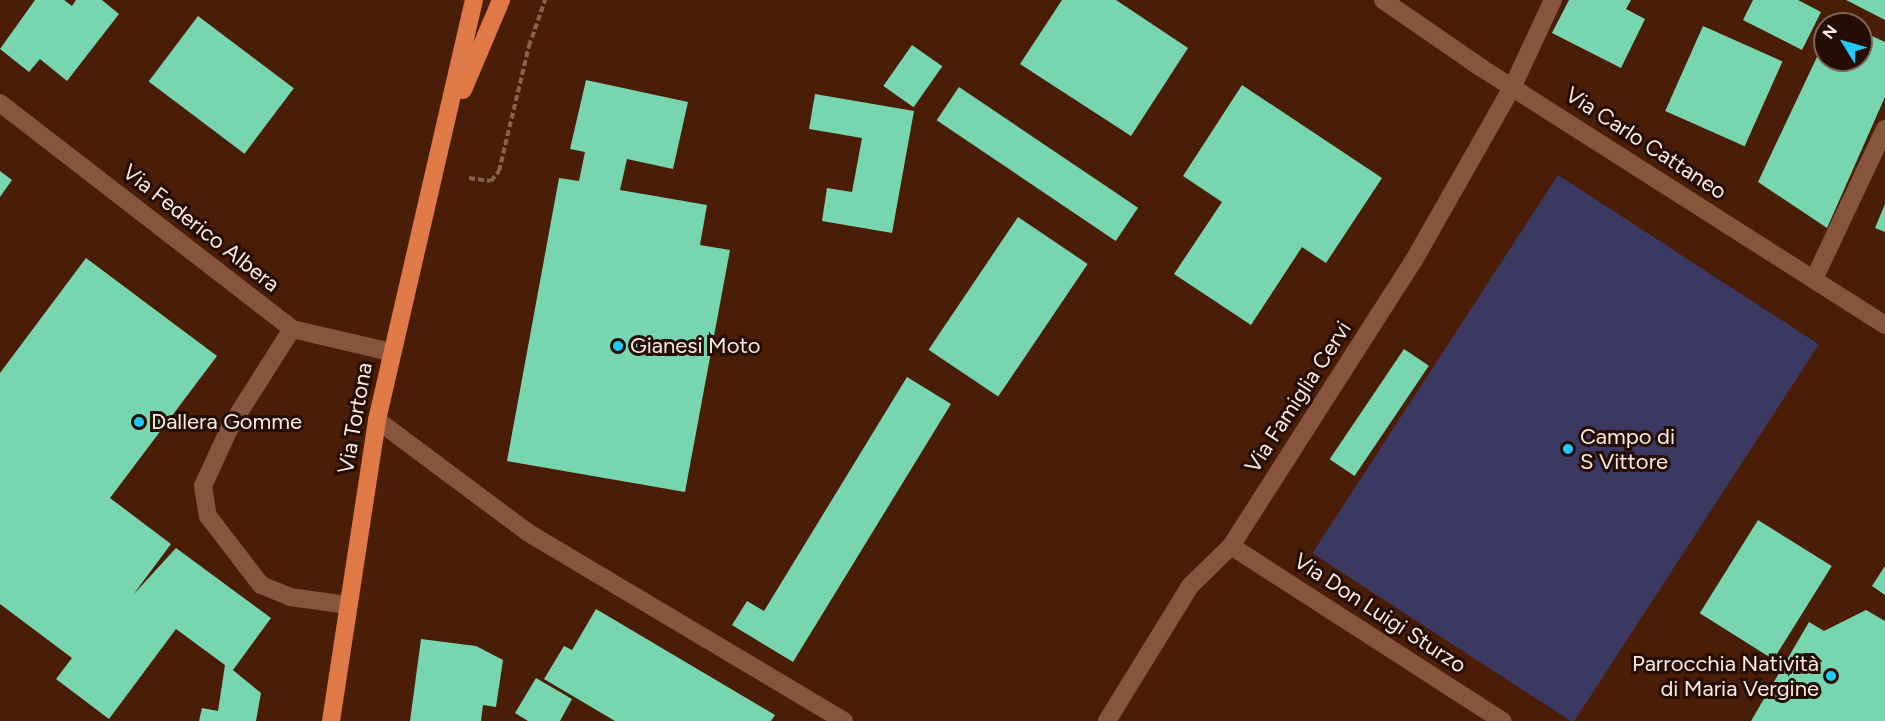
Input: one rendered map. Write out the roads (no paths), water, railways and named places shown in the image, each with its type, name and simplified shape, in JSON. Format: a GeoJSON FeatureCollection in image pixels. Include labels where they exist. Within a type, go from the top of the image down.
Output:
{"type":"FeatureCollection","features":[{"type":"Feature","properties":{"kind":"main road","name":"Via Tortona"},"geometry":{"type":"LineString","coordinates":[[331,721],[377,420],[391,352],[447,128],[474,0]]}},
{"type":"Feature","properties":{"kind":"main road","name":"Via Tortona"},"geometry":{"type":"LineString","coordinates":[[447,128],[501,0]]}},
{"type":"Feature","properties":{"kind":"street","name":"Via Carlo Cattaneo"},"geometry":{"type":"LineString","coordinates":[[1383,0],[1885,325]]}},
{"type":"Feature","properties":{"kind":"street","name":"Via Famiglia Cervi"},"geometry":{"type":"LineString","coordinates":[[1107,721],[1190,586],[1231,546],[1414,260],[1513,86],[1553,0]]}},
{"type":"Feature","properties":{"kind":"street","name":"Via Federico Albera"},"geometry":{"type":"LineString","coordinates":[[0,103],[292,329],[391,352]]}},
{"type":"Feature","properties":{"kind":"street"},"geometry":{"type":"LineString","coordinates":[[1814,279],[1885,129]]}},
{"type":"Feature","properties":{"kind":"street"},"geometry":{"type":"LineString","coordinates":[[292,329],[231,424],[203,486],[208,516],[261,585],[290,597],[348,605]]}},
{"type":"Feature","properties":{"kind":"street"},"geometry":{"type":"LineString","coordinates":[[377,420],[528,532],[819,715],[844,721]]}},
{"type":"Feature","properties":{"kind":"street","name":"Via Don Luigi Sturzo"},"geometry":{"type":"LineString","coordinates":[[1231,546],[1503,721]]}},
{"type":"Feature","properties":{"kind":"place","name":"Gianesi Moto"},"geometry":{"type":"Point","coordinates":[618,346]}},
{"type":"Feature","properties":{"kind":"place","name":"Dallera Gomme"},"geometry":{"type":"Point","coordinates":[139,422]}},
{"type":"Feature","properties":{"kind":"place","name":"Campo di S Vittore"},"geometry":{"type":"Point","coordinates":[1568,449]}},
{"type":"Feature","properties":{"kind":"place","name":"Parrocchia Natività di Maria Vergine"},"geometry":{"type":"Point","coordinates":[1831,676]}}]}
